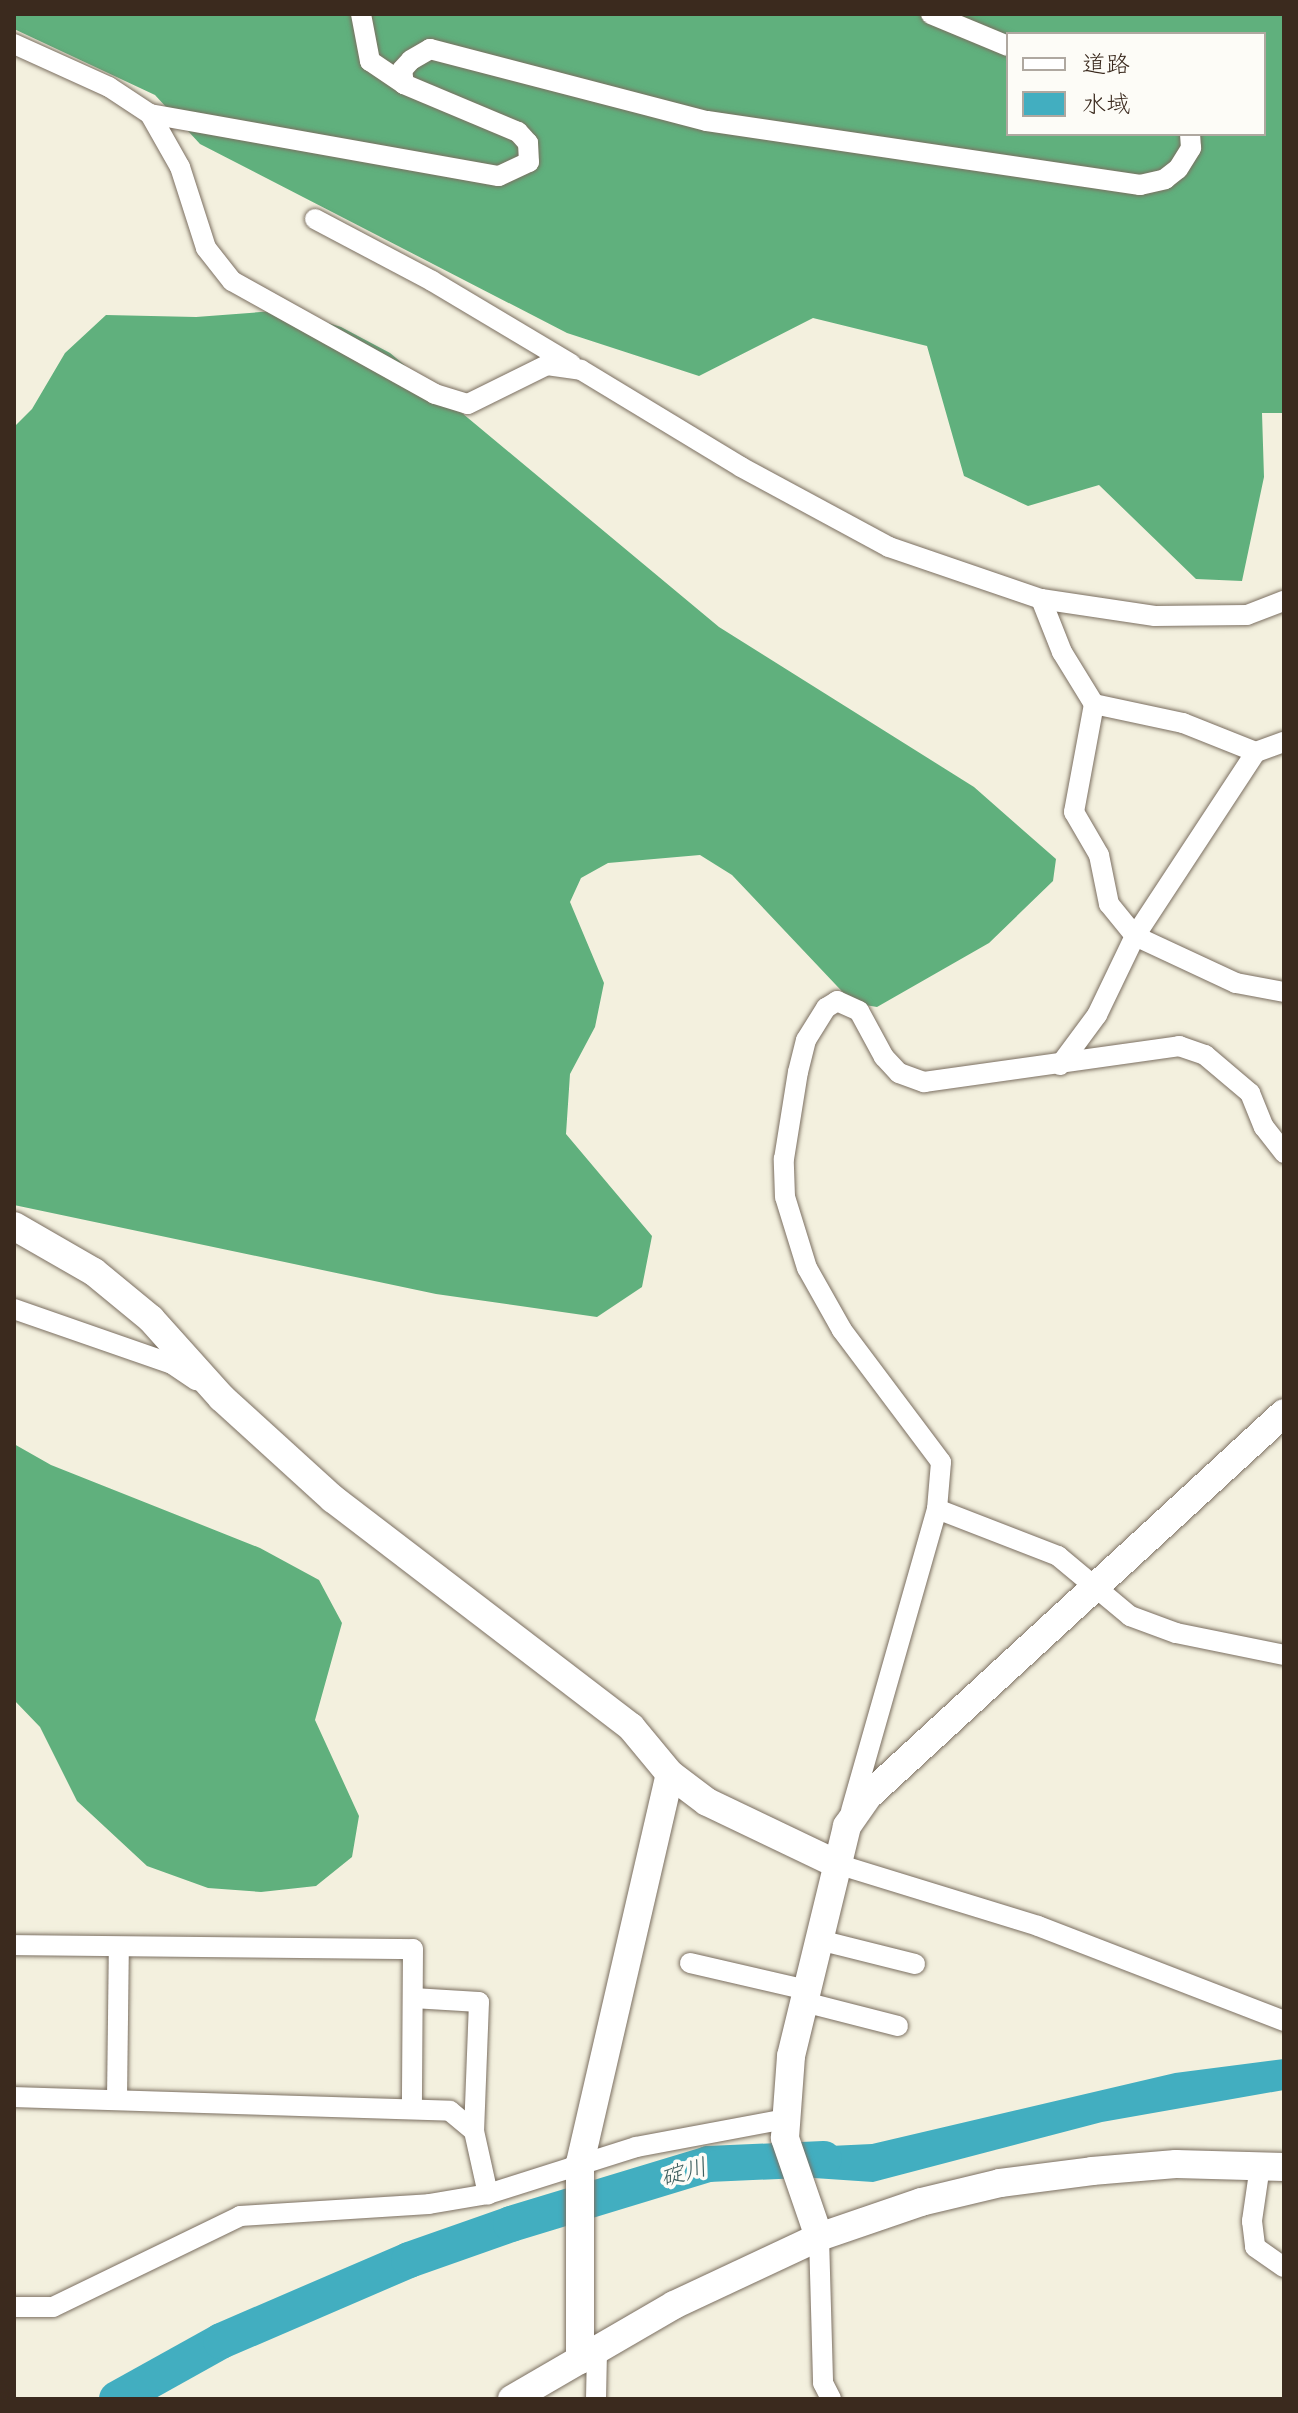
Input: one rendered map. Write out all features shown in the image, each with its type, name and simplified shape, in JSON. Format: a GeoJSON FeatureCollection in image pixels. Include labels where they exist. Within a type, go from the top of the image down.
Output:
{"type":"FeatureCollection","features":[{"type":"Feature","properties":{"kind":"street"},"geometry":{"type":"LineString","coordinates":[[14,44],[109,87],[150,114],[499,176],[529,162],[528,143],[518,132],[404,84],[370,61],[361,14]]}},
{"type":"Feature","properties":{"kind":"street"},"geometry":{"type":"LineString","coordinates":[[931,14],[1006,45]]}},
{"type":"Feature","properties":{"kind":"street"},"geometry":{"type":"LineString","coordinates":[[404,84],[402,70],[430,49],[707,121],[1140,185],[1165,179],[1178,169],[1191,148],[1190,136]]}},
{"type":"Feature","properties":{"kind":"street"},"geometry":{"type":"LineString","coordinates":[[150,114],[180,167],[206,248],[232,281],[435,394],[468,404],[547,365],[581,370]]}},
{"type":"Feature","properties":{"kind":"street"},"geometry":{"type":"LineString","coordinates":[[315,219],[432,281],[741,467],[889,547],[1041,599],[1155,616],[1247,615],[1284,601]]}},
{"type":"Feature","properties":{"kind":"street"},"geometry":{"type":"LineString","coordinates":[[1041,599],[1062,652],[1094,704],[1074,812],[1099,855],[1109,904],[1135,936],[1236,983],[1284,992]]}},
{"type":"Feature","properties":{"kind":"street"},"geometry":{"type":"LineString","coordinates":[[1094,704],[1183,723],[1256,752]]}},
{"type":"Feature","properties":{"kind":"street"},"geometry":{"type":"LineString","coordinates":[[1060,1065],[1097,1015],[1135,936],[1256,752],[1284,742]]}},
{"type":"Feature","properties":{"kind":"street"},"geometry":{"type":"LineString","coordinates":[[831,2399],[823,2383],[819,2237],[785,2129],[791,2056],[847,1826],[937,1509],[941,1462],[842,1330],[807,1268],[785,1197],[784,1159],[806,1040],[837,1001],[859,1011],[899,1073],[924,1082],[1179,1046],[1205,1055],[1250,1093],[1282,1147]]}},
{"type":"Feature","properties":{"kind":"street"},"geometry":{"type":"LineString","coordinates":[[14,1226],[94,1272],[151,1319],[222,1398],[333,1499],[631,1727],[670,1774],[707,1802],[837,1864],[1038,1926],[1284,2021]]}},
{"type":"Feature","properties":{"kind":"street"},"geometry":{"type":"LineString","coordinates":[[14,1309],[172,1364],[222,1398]]}},
{"type":"Feature","properties":{"kind":"street"},"geometry":{"type":"LineString","coordinates":[[847,1826],[868,1796],[1284,1413]]}},
{"type":"Feature","properties":{"kind":"street"},"geometry":{"type":"LineString","coordinates":[[937,1509],[1058,1556],[1130,1616],[1176,1633],[1239,1641],[1284,1655]]}},
{"type":"Feature","properties":{"kind":"street"},"geometry":{"type":"LineString","coordinates":[[596,2399],[588,2355],[580,2163],[670,1774]]}},
{"type":"Feature","properties":{"kind":"street"},"geometry":{"type":"LineString","coordinates":[[819,1940],[915,1964]]}},
{"type":"Feature","properties":{"kind":"street"},"geometry":{"type":"LineString","coordinates":[[14,1945],[413,1949],[412,2107]]}},
{"type":"Feature","properties":{"kind":"street"},"geometry":{"type":"LineString","coordinates":[[117,2100],[119,1947]]}},
{"type":"Feature","properties":{"kind":"street"},"geometry":{"type":"LineString","coordinates":[[690,1963],[898,2026]]}},
{"type":"Feature","properties":{"kind":"street"},"geometry":{"type":"LineString","coordinates":[[413,1998],[479,2002],[474,2131],[488,2194]]}},
{"type":"Feature","properties":{"kind":"street"},"geometry":{"type":"LineString","coordinates":[[14,2097],[412,2107],[450,2111],[474,2131]]}},
{"type":"Feature","properties":{"kind":"street"},"geometry":{"type":"LineString","coordinates":[[14,2307],[53,2307],[240,2216],[429,2204],[488,2194],[636,2147],[785,2129]]}},
{"type":"Feature","properties":{"kind":"street"},"geometry":{"type":"LineString","coordinates":[[512,2399],[674,2305],[819,2237],[921,2202],[1000,2183],[1176,2164],[1272,2166],[1252,2221],[1255,2247],[1284,2267]]}},
{"type":"Feature","properties":{"kind":"green space"},"geometry":{"type":"Polygon","coordinates":[[[14,14],[1284,14],[1284,413],[1262,413],[1264,477],[1242,581],[1196,579],[1099,485],[1028,506],[964,476],[927,346],[813,318],[699,376],[567,333],[200,144],[155,95],[14,29],[14,14]]]}},
{"type":"Feature","properties":{"kind":"green space"},"geometry":{"type":"Polygon","coordinates":[[[287,310],[341,327],[390,353],[719,627],[974,787],[1056,859],[1053,881],[989,943],[877,1007],[853,1003],[732,875],[700,855],[608,863],[581,878],[570,902],[604,983],[595,1027],[570,1074],[566,1134],[652,1236],[642,1287],[597,1317],[436,1294],[14,1205],[14,427],[32,409],[65,353],[106,315],[196,317],[287,310]]]}},
{"type":"Feature","properties":{"kind":"green space"},"geometry":{"type":"Polygon","coordinates":[[[14,1444],[51,1465],[260,1548],[319,1580],[342,1623],[315,1720],[359,1816],[352,1857],[316,1886],[261,1892],[208,1888],[147,1866],[77,1801],[40,1727],[14,1700],[14,1444]]]}},
{"type":"Feature","properties":{"kind":"water"},"geometry":{"type":"Polygon","coordinates":[[[1284,2059],[1284,2090],[1102,2122],[873,2182],[799,2177],[788,2148],[872,2144],[1175,2073],[1284,2059]]]}},
{"type":"Feature","properties":{"kind":"waterway","name":"碇川"},"geometry":{"type":"LineString","coordinates":[[117,2399],[221,2341],[409,2260],[511,2224],[708,2164],[824,2159]]}}]}
